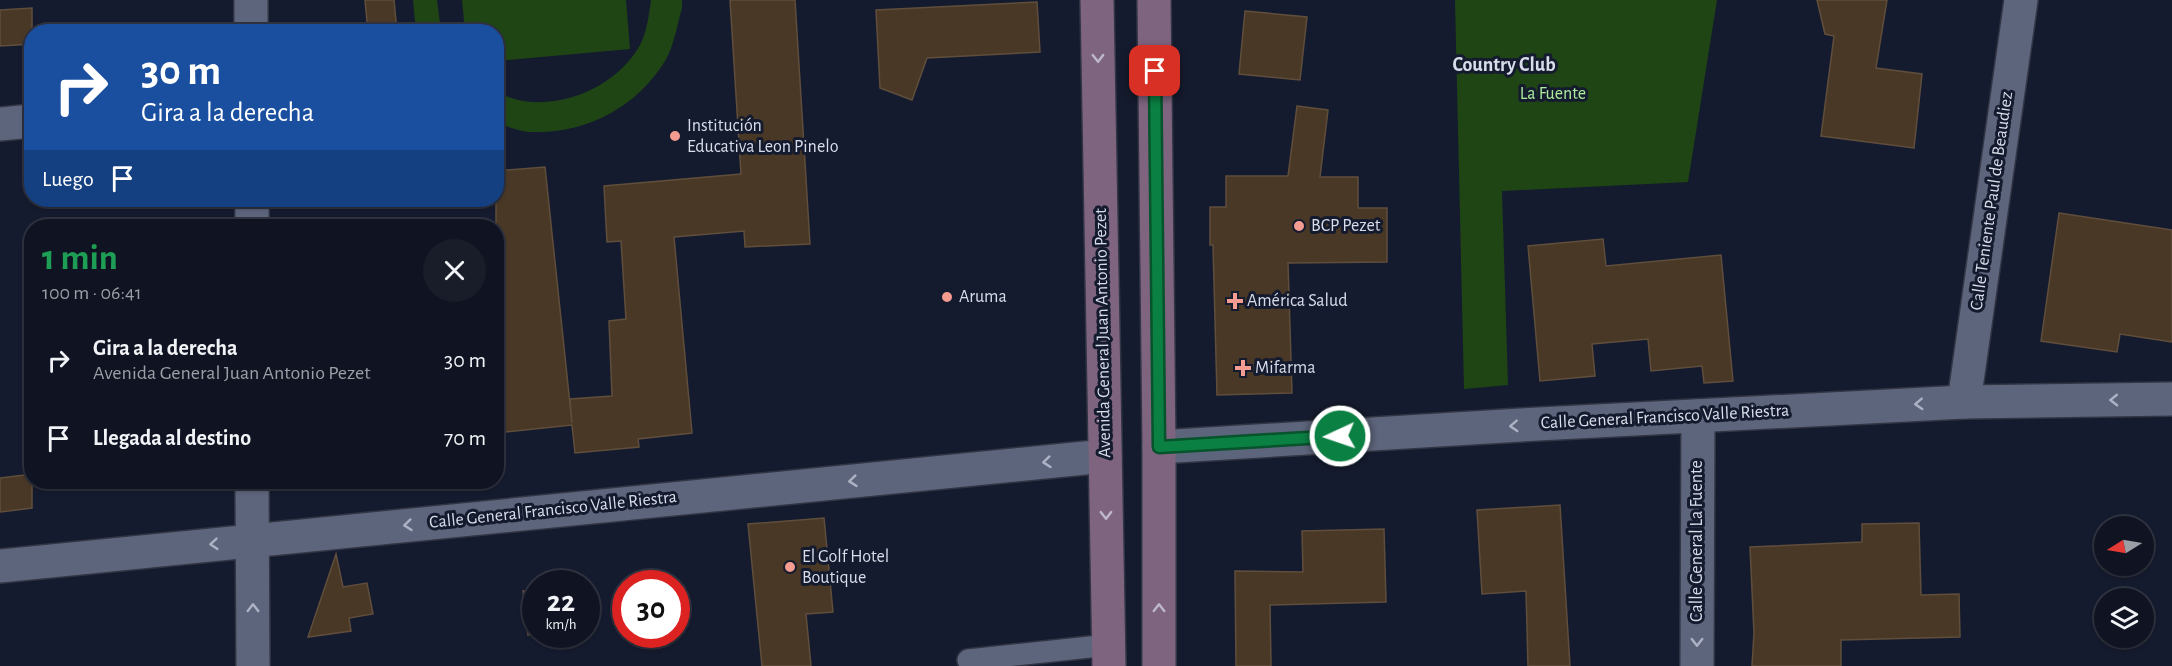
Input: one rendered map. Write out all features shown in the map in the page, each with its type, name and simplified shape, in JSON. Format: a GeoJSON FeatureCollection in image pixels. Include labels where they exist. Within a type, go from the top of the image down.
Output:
{"type":"FeatureCollection","features":[{"type":"Feature","properties":{"kind":"street"},"geometry":{"type":"LineString","coordinates":[[251,0],[251,24]]}},
{"type":"Feature","properties":{"kind":"street","name":"Avenida General Juan Antonio Pezet"},"geometry":{"type":"LineString","coordinates":[[1097,0],[1109,655]]}},
{"type":"Feature","properties":{"kind":"street"},"geometry":{"type":"LineString","coordinates":[[1154,0],[1159,666]]}},
{"type":"Feature","properties":{"kind":"street","name":"Calle Teniente Paul de Beaudiez"},"geometry":{"type":"LineString","coordinates":[[1964,402],[2021,0]]}},
{"type":"Feature","properties":{"kind":"street"},"geometry":{"type":"LineString","coordinates":[[0,124],[24,122]]}},
{"type":"Feature","properties":{"kind":"street","name":"Calle General Francisco Valle Riestra"},"geometry":{"type":"LineString","coordinates":[[1159,447],[1964,402],[2172,399]]}},
{"type":"Feature","properties":{"kind":"street","name":"Calle General La Fuente"},"geometry":{"type":"LineString","coordinates":[[1697,666],[1698,416]]}},
{"type":"Feature","properties":{"kind":"street","name":"Calle General Francisco Valle Riestra"},"geometry":{"type":"LineString","coordinates":[[0,566],[1105,456]]}},
{"type":"Feature","properties":{"kind":"street"},"geometry":{"type":"LineString","coordinates":[[252,489],[253,666]]}},
{"type":"Feature","properties":{"kind":"lane"},"geometry":{"type":"LineString","coordinates":[[968,660],[1109,655]]}},
{"type":"Feature","properties":{"kind":"green space"},"geometry":{"type":"Polygon","coordinates":[[[413,0],[437,0],[440,24],[415,24],[413,0]]]}},
{"type":"Feature","properties":{"kind":"green space"},"geometry":{"type":"Polygon","coordinates":[[[462,0],[626,0],[630,49],[504,60],[504,24],[464,24],[462,0]]]}},
{"type":"Feature","properties":{"kind":"green space"},"geometry":{"type":"Polygon","coordinates":[[[651,0],[682,0],[673,42],[665,61],[640,92],[625,104],[590,123],[572,128],[528,132],[504,125],[504,95],[536,102],[557,101],[577,96],[614,75],[629,61],[640,45],[646,29],[651,0]]]}},
{"type":"Feature","properties":{"kind":"green space","name":"La Fuente"},"geometry":{"type":"Polygon","coordinates":[[[1455,0],[1717,0],[1688,182],[1502,191],[1508,385],[1464,389],[1455,0]]]}},
{"type":"Feature","properties":{"kind":"building"},"geometry":{"type":"Polygon","coordinates":[[[365,0],[394,0],[396,24],[367,24],[365,0]]]}},
{"type":"Feature","properties":{"kind":"building"},"geometry":{"type":"Polygon","coordinates":[[[730,0],[795,0],[810,244],[745,247],[744,231],[674,237],[692,433],[638,439],[639,447],[575,453],[572,425],[504,432],[504,219],[496,219],[496,207],[504,207],[504,170],[545,167],[572,423],[570,399],[612,396],[609,321],[626,319],[621,241],[607,242],[604,186],[741,174],[730,0]]]}},
{"type":"Feature","properties":{"kind":"building"},"geometry":{"type":"Polygon","coordinates":[[[1817,0],[1887,0],[1876,68],[1922,74],[1914,148],[1821,136],[1834,36],[1825,34],[1817,0]]]}},
{"type":"Feature","properties":{"kind":"building"},"geometry":{"type":"Polygon","coordinates":[[[1037,2],[1040,52],[927,58],[912,100],[880,88],[876,10],[1037,2]]]}},
{"type":"Feature","properties":{"kind":"building"},"geometry":{"type":"Polygon","coordinates":[[[32,8],[32,24],[24,24],[24,44],[0,46],[0,10],[32,8]]]}},
{"type":"Feature","properties":{"kind":"building"},"geometry":{"type":"Polygon","coordinates":[[[1245,11],[1307,17],[1300,80],[1239,74],[1245,11]]]}},
{"type":"Feature","properties":{"kind":"building"},"geometry":{"type":"Polygon","coordinates":[[[1297,106],[1328,110],[1320,177],[1358,177],[1358,208],[1387,208],[1387,262],[1288,263],[1292,393],[1217,395],[1210,207],[1226,207],[1226,176],[1288,176],[1297,106]]]}},
{"type":"Feature","properties":{"kind":"building"},"geometry":{"type":"Polygon","coordinates":[[[2059,213],[2172,230],[2172,342],[2120,334],[2117,352],[2041,341],[2059,213]]]}},
{"type":"Feature","properties":{"kind":"building"},"geometry":{"type":"Polygon","coordinates":[[[1603,239],[1606,266],[1721,255],[1733,381],[1704,383],[1702,366],[1651,371],[1648,339],[1592,344],[1595,376],[1540,381],[1528,246],[1603,239]]]}},
{"type":"Feature","properties":{"kind":"building"},"geometry":{"type":"Polygon","coordinates":[[[24,475],[24,489],[32,489],[32,508],[0,512],[0,478],[24,475]]]}},
{"type":"Feature","properties":{"kind":"building"},"geometry":{"type":"Polygon","coordinates":[[[1560,505],[1570,666],[1528,666],[1526,591],[1482,594],[1477,510],[1560,505]]]}},
{"type":"Feature","properties":{"kind":"building"},"geometry":{"type":"Polygon","coordinates":[[[824,518],[833,612],[806,614],[811,666],[762,666],[748,524],[824,518]]]}},
{"type":"Feature","properties":{"kind":"building"},"geometry":{"type":"Polygon","coordinates":[[[1919,523],[1921,595],[1959,594],[1960,637],[1841,640],[1841,666],[1752,666],[1754,633],[1750,547],[1862,542],[1862,524],[1919,523]]]}},
{"type":"Feature","properties":{"kind":"building"},"geometry":{"type":"Polygon","coordinates":[[[1384,529],[1386,602],[1270,605],[1271,666],[1236,666],[1235,571],[1303,572],[1302,531],[1384,529]]]}},
{"type":"Feature","properties":{"kind":"building"},"geometry":{"type":"Polygon","coordinates":[[[336,554],[343,587],[367,583],[373,614],[349,618],[351,631],[308,637],[336,554]]]}},
{"type":"Feature","properties":{"kind":"place","name":"Institución Educativa Leon Pinelo"},"geometry":{"type":"Point","coordinates":[675,136]}},
{"type":"Feature","properties":{"kind":"place","name":"BCP Pezet"},"geometry":{"type":"Point","coordinates":[1299,226]}},
{"type":"Feature","properties":{"kind":"place","name":"Aruma"},"geometry":{"type":"Point","coordinates":[947,297]}},
{"type":"Feature","properties":{"kind":"place","name":"América Salud"},"geometry":{"type":"Point","coordinates":[1235,301]}},
{"type":"Feature","properties":{"kind":"place","name":"Mifarma"},"geometry":{"type":"Point","coordinates":[1243,368]}},
{"type":"Feature","properties":{"kind":"place","name":"El Golf Hotel Boutique"},"geometry":{"type":"Point","coordinates":[790,567]}},
{"type":"Feature","properties":{"kind":"district","name":"Country Club"},"geometry":{"type":"Point","coordinates":[1504,65]}},
{"type":"Feature","properties":{"kind":"route"},"geometry":{"type":"LineString","coordinates":[[1155,71],[1159,447],[1340,436]]}}]}
